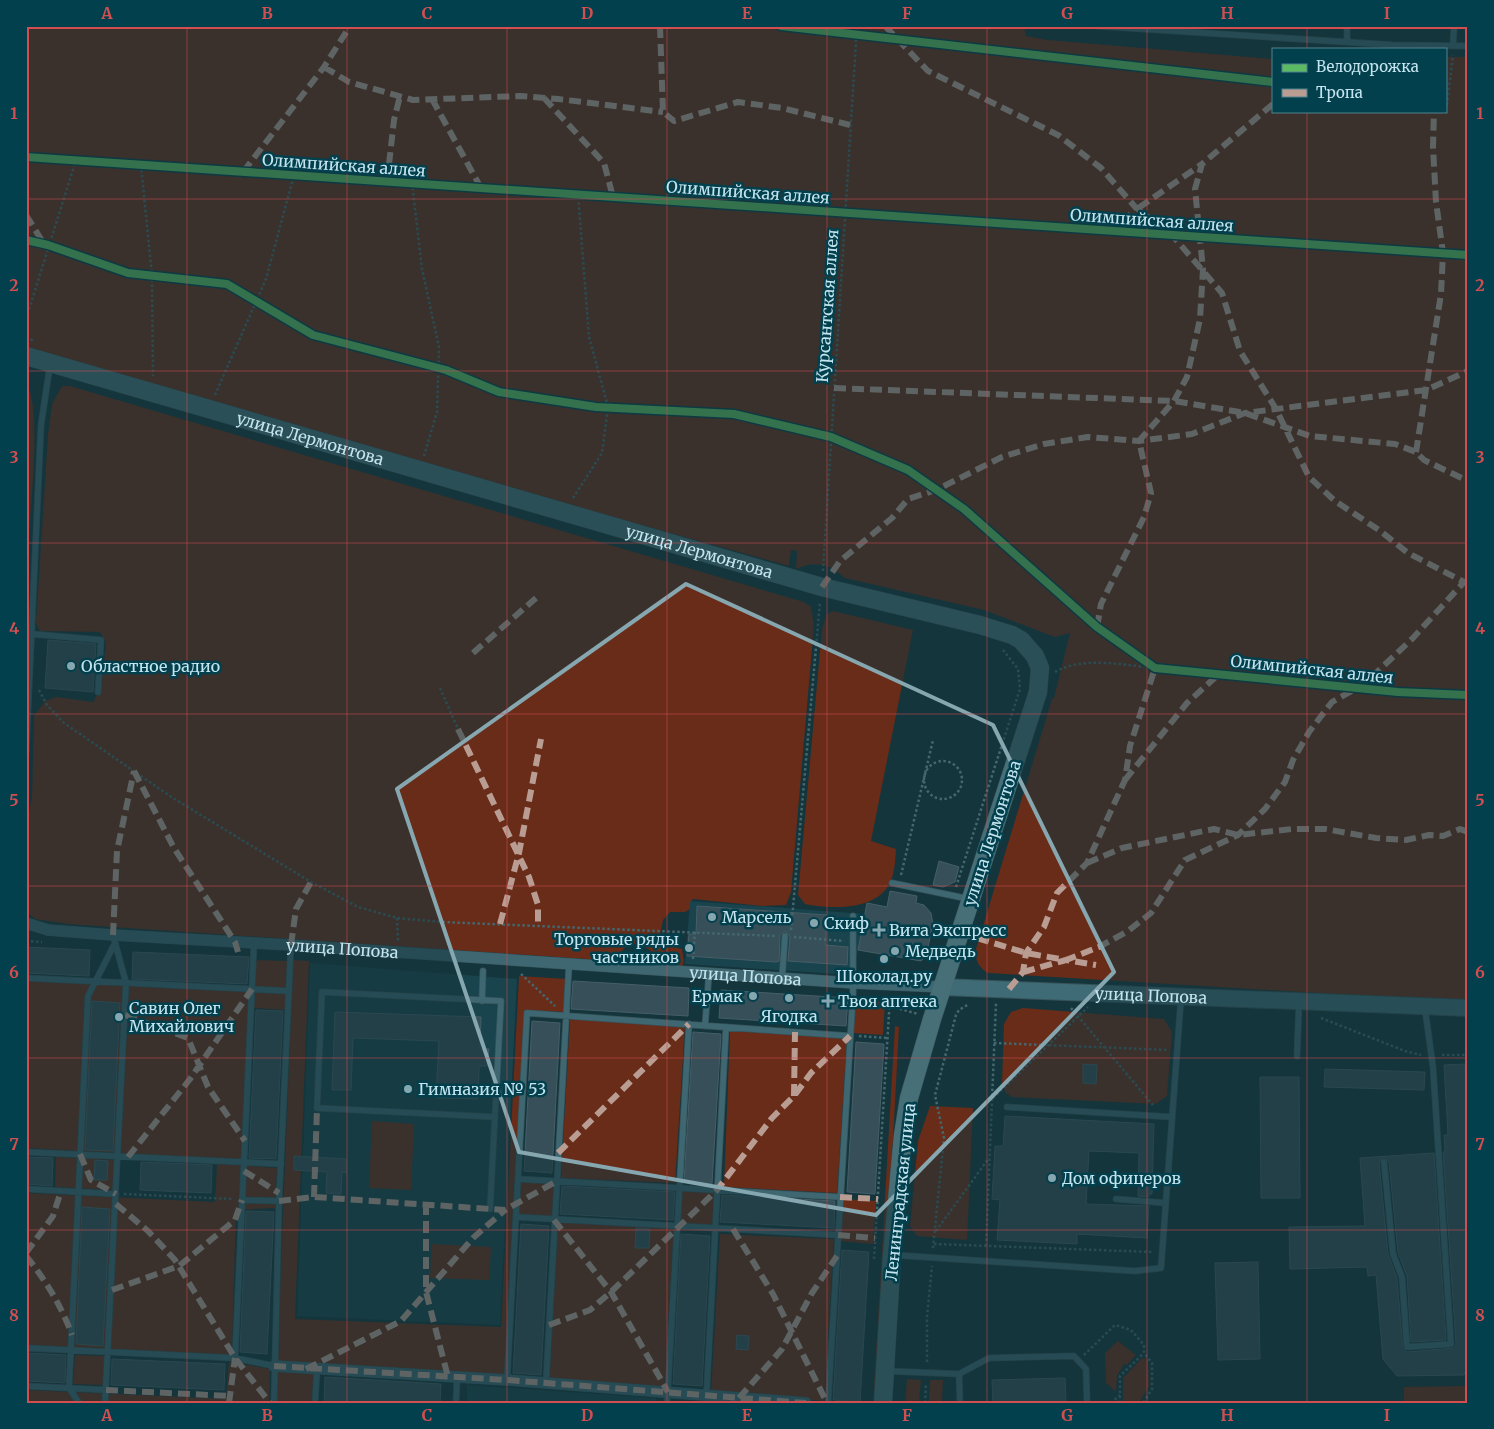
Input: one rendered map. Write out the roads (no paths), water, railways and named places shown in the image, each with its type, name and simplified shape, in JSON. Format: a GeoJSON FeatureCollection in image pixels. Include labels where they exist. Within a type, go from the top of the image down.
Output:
{"type":"FeatureCollection","features":[{"type":"Feature","properties":{"kind":"main road","name":"улица Лермонтова"},"geometry":{"type":"LineString","coordinates":[[26,356],[822,587],[980,625],[1022,640],[1035,656],[1040,668],[1040,680],[942,987]]}},
{"type":"Feature","properties":{"kind":"main road","name":"Ленинградская улица"},"geometry":{"type":"LineString","coordinates":[[883,1403],[892,1254],[903,1135],[909,1098],[942,987]]}},
{"type":"Feature","properties":{"kind":"street","name":"улица Попова"},"geometry":{"type":"LineString","coordinates":[[26,923],[48,930],[113,940],[254,943],[853,983],[1181,996],[1299,1008],[1468,1008]]}},
{"type":"Feature","properties":{"kind":"street"},"geometry":{"type":"LineString","coordinates":[[274,1366],[508,1380],[668,1397],[806,1403]]}},
{"type":"Feature","properties":{"kind":"lane"},"geometry":{"type":"LineString","coordinates":[[1096,26],[1347,42],[1468,46]]}},
{"type":"Feature","properties":{"kind":"lane"},"geometry":{"type":"LineString","coordinates":[[1347,26],[1347,42]]}},
{"type":"Feature","properties":{"kind":"lane"},"geometry":{"type":"LineString","coordinates":[[1453,46],[1454,26]]}},
{"type":"Feature","properties":{"kind":"lane"},"geometry":{"type":"LineString","coordinates":[[26,753],[40,425],[50,363]]}},
{"type":"Feature","properties":{"kind":"lane"},"geometry":{"type":"LineString","coordinates":[[32,634],[101,640],[98,692]]}},
{"type":"Feature","properties":{"kind":"lane"},"geometry":{"type":"LineString","coordinates":[[895,884],[971,899]]}},
{"type":"Feature","properties":{"kind":"lane"},"geometry":{"type":"LineString","coordinates":[[828,1403],[853,983],[853,916]]}},
{"type":"Feature","properties":{"kind":"lane"},"geometry":{"type":"LineString","coordinates":[[782,978],[785,936]]}},
{"type":"Feature","properties":{"kind":"lane"},"geometry":{"type":"LineString","coordinates":[[79,1403],[69,1388],[88,996],[113,940]]}},
{"type":"Feature","properties":{"kind":"lane"},"geometry":{"type":"LineString","coordinates":[[105,1403],[126,983],[113,940]]}},
{"type":"Feature","properties":{"kind":"lane"},"geometry":{"type":"LineString","coordinates":[[235,1358],[254,943]]}},
{"type":"Feature","properties":{"kind":"lane"},"geometry":{"type":"LineString","coordinates":[[274,1403],[279,1201],[291,945]]}},
{"type":"Feature","properties":{"kind":"lane"},"geometry":{"type":"LineString","coordinates":[[546,1383],[569,965]]}},
{"type":"Feature","properties":{"kind":"lane"},"geometry":{"type":"LineString","coordinates":[[482,1001],[483,971]]}},
{"type":"Feature","properties":{"kind":"lane"},"geometry":{"type":"LineString","coordinates":[[705,1026],[709,973]]}},
{"type":"Feature","properties":{"kind":"lane"},"geometry":{"type":"LineString","coordinates":[[26,978],[289,991]]}},
{"type":"Feature","properties":{"kind":"lane"},"geometry":{"type":"LineString","coordinates":[[490,1208],[495,1117],[501,1001],[322,992],[317,1108],[495,1117]]}},
{"type":"Feature","properties":{"kind":"lane"},"geometry":{"type":"LineString","coordinates":[[892,1254],[1135,1272],[1161,1268],[1181,996]]}},
{"type":"Feature","properties":{"kind":"lane"},"geometry":{"type":"LineString","coordinates":[[1384,1162],[1393,1254],[1402,1277],[1406,1347],[1451,1344],[1433,1067],[1425,1007]]}},
{"type":"Feature","properties":{"kind":"lane"},"geometry":{"type":"LineString","coordinates":[[1297,1056],[1299,1008]]}},
{"type":"Feature","properties":{"kind":"lane"},"geometry":{"type":"LineString","coordinates":[[508,1380],[527,1012],[850,1036]]}},
{"type":"Feature","properties":{"kind":"lane"},"geometry":{"type":"LineString","coordinates":[[668,1397],[689,1024]]}},
{"type":"Feature","properties":{"kind":"lane"},"geometry":{"type":"LineString","coordinates":[[706,1399],[726,1027]]}},
{"type":"Feature","properties":{"kind":"lane"},"geometry":{"type":"LineString","coordinates":[[1007,1107],[1172,1117]]}},
{"type":"Feature","properties":{"kind":"lane"},"geometry":{"type":"LineString","coordinates":[[26,1152],[281,1164]]}},
{"type":"Feature","properties":{"kind":"lane"},"geometry":{"type":"LineString","coordinates":[[518,1179],[840,1197]]}},
{"type":"Feature","properties":{"kind":"lane"},"geometry":{"type":"LineString","coordinates":[[26,1189],[116,1194]]}},
{"type":"Feature","properties":{"kind":"lane"},"geometry":{"type":"LineString","coordinates":[[1116,1199],[1166,1203]]}},
{"type":"Feature","properties":{"kind":"lane"},"geometry":{"type":"LineString","coordinates":[[242,1200],[279,1201]]}},
{"type":"Feature","properties":{"kind":"lane"},"geometry":{"type":"LineString","coordinates":[[516,1217],[838,1235]]}},
{"type":"Feature","properties":{"kind":"lane"},"geometry":{"type":"LineString","coordinates":[[26,1348],[235,1358],[274,1366]]}},
{"type":"Feature","properties":{"kind":"lane"},"geometry":{"type":"LineString","coordinates":[[885,1371],[959,1374],[989,1358],[1074,1356],[1086,1368],[1087,1403]]}},
{"type":"Feature","properties":{"kind":"lane"},"geometry":{"type":"LineString","coordinates":[[316,1403],[317,1370]]}},
{"type":"Feature","properties":{"kind":"lane"},"geometry":{"type":"LineString","coordinates":[[959,1374],[960,1403]]}},
{"type":"Feature","properties":{"kind":"lane"},"geometry":{"type":"LineString","coordinates":[[456,1403],[457,1378]]}},
{"type":"Feature","properties":{"kind":"lane"},"geometry":{"type":"LineString","coordinates":[[26,1386],[106,1390]]}},
{"type":"Feature","properties":{"kind":"place","name":"Областное радио"},"geometry":{"type":"Point","coordinates":[71,666]}},
{"type":"Feature","properties":{"kind":"place","name":"Марсель"},"geometry":{"type":"Point","coordinates":[712,917]}},
{"type":"Feature","properties":{"kind":"place","name":"Скиф"},"geometry":{"type":"Point","coordinates":[814,923]}},
{"type":"Feature","properties":{"kind":"place","name":"Вита Экспресс"},"geometry":{"type":"Point","coordinates":[879,930]}},
{"type":"Feature","properties":{"kind":"place","name":"Торговые ряды частников"},"geometry":{"type":"Point","coordinates":[689,948]}},
{"type":"Feature","properties":{"kind":"place","name":"Медведь"},"geometry":{"type":"Point","coordinates":[895,951]}},
{"type":"Feature","properties":{"kind":"place","name":"Шоколад.ру"},"geometry":{"type":"Point","coordinates":[884,959]}},
{"type":"Feature","properties":{"kind":"place","name":"Ермак"},"geometry":{"type":"Point","coordinates":[753,996]}},
{"type":"Feature","properties":{"kind":"place","name":"Ягодка"},"geometry":{"type":"Point","coordinates":[789,998]}},
{"type":"Feature","properties":{"kind":"place","name":"Твоя аптека"},"geometry":{"type":"Point","coordinates":[828,1001]}},
{"type":"Feature","properties":{"kind":"place","name":"Савин Олег Михайлович"},"geometry":{"type":"Point","coordinates":[119,1017]}},
{"type":"Feature","properties":{"kind":"place","name":"Гимназия № 53"},"geometry":{"type":"Point","coordinates":[408,1089]}},
{"type":"Feature","properties":{"kind":"place","name":"Дом офицеров"},"geometry":{"type":"Point","coordinates":[1052,1178]}}]}
